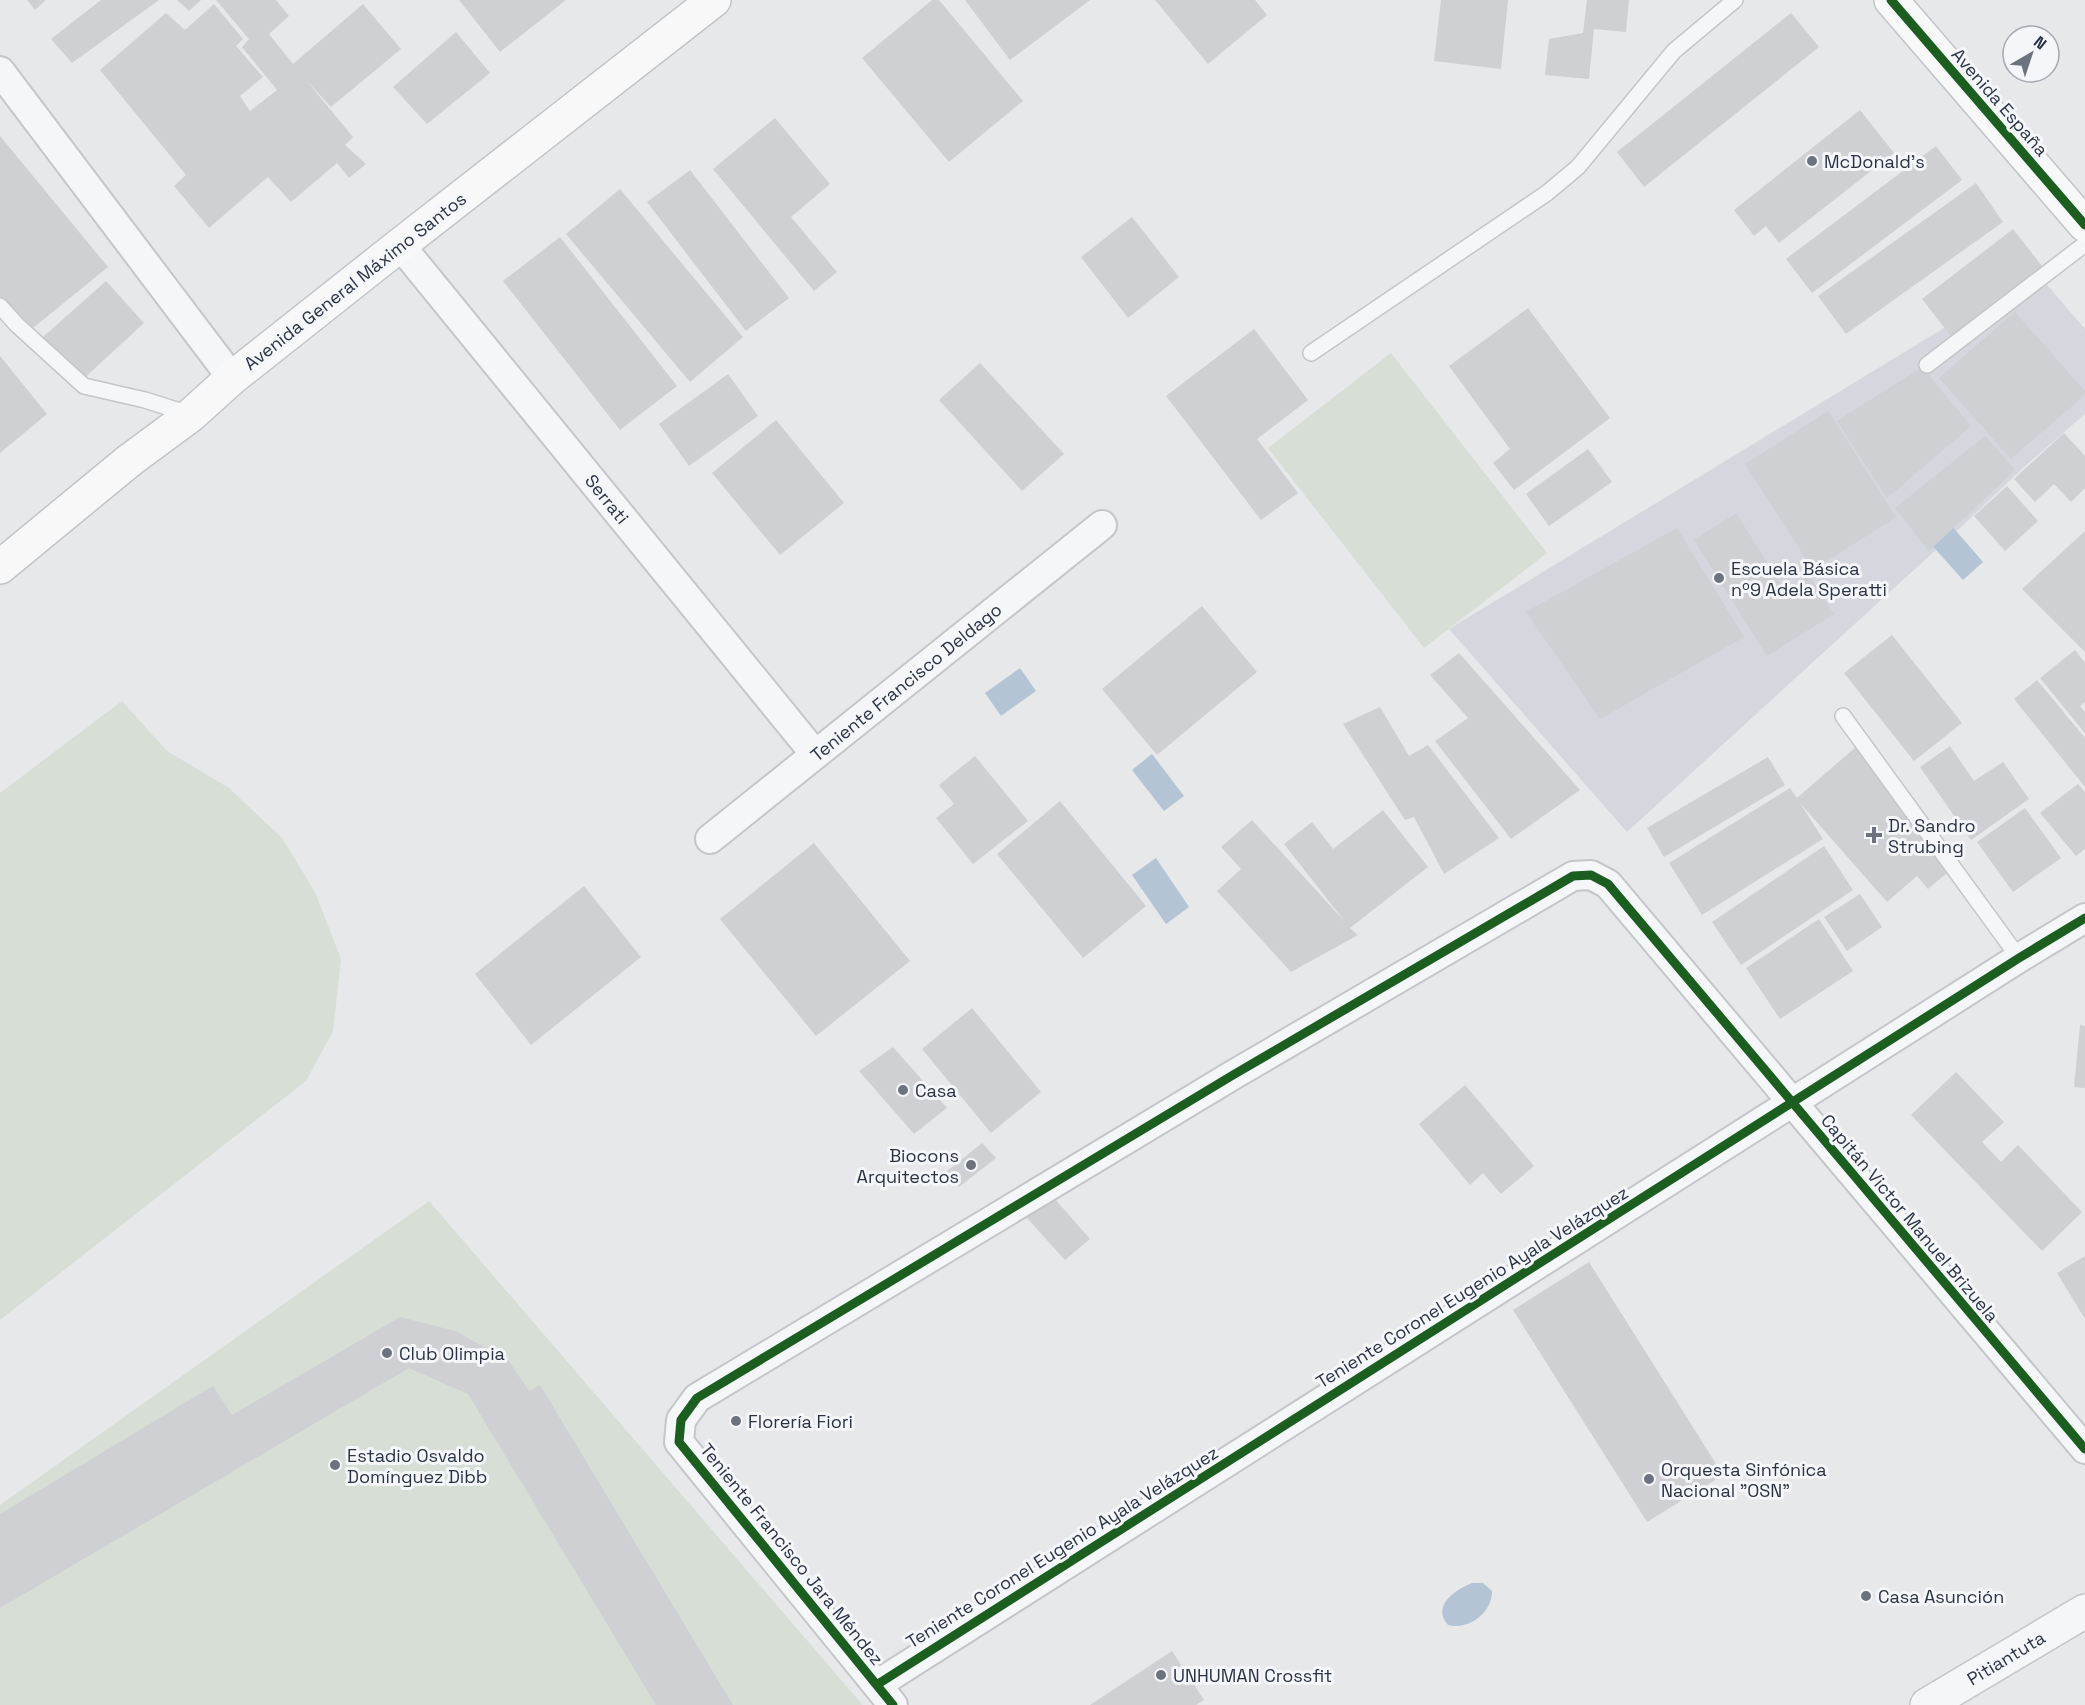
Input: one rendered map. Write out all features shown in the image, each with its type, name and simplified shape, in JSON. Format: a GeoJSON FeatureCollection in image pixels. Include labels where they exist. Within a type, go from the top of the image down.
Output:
{"type":"FeatureCollection","features":[{"type":"Feature","properties":{"kind":"main road","name":"Avenida General Máximo Santos"},"geometry":{"type":"LineString","coordinates":[[0,567],[130,460],[191,415],[232,378],[714,0]]}},
{"type":"Feature","properties":{"kind":"main road","name":"Avenida España"},"geometry":{"type":"LineString","coordinates":[[1891,0],[2085,225]]}},
{"type":"Feature","properties":{"kind":"street"},"geometry":{"type":"LineString","coordinates":[[0,70],[232,378]]}},
{"type":"Feature","properties":{"kind":"street","name":"Serrati"},"geometry":{"type":"LineString","coordinates":[[400,245],[815,754]]}},
{"type":"Feature","properties":{"kind":"street","name":"Teniente Francisco Deldago"},"geometry":{"type":"LineString","coordinates":[[710,838],[1102,525]]}},
{"type":"Feature","properties":{"kind":"street","name":"Capitán Victor Manuel Brizuela"},"geometry":{"type":"LineString","coordinates":[[681,1420],[697,1398],[1223,1081],[1573,876],[1591,875],[1608,884],[2085,1449]]}},
{"type":"Feature","properties":{"kind":"street","name":"Teniente Coronel Eugenio Ayala Velázquez"},"geometry":{"type":"LineString","coordinates":[[885,1694],[1792,1104],[2085,918]]}},
{"type":"Feature","properties":{"kind":"street","name":"Teniente Francisco Jara Méndez"},"geometry":{"type":"LineString","coordinates":[[681,1420],[679,1442],[885,1694]]}},
{"type":"Feature","properties":{"kind":"street","name":"Pitiantuta"},"geometry":{"type":"LineString","coordinates":[[1927,1705],[2085,1611]]}},
{"type":"Feature","properties":{"kind":"lane"},"geometry":{"type":"LineString","coordinates":[[1311,353],[1547,193],[1578,167],[1674,51],[1736,0]]}},
{"type":"Feature","properties":{"kind":"lane"},"geometry":{"type":"LineString","coordinates":[[1928,365],[2085,244]]}},
{"type":"Feature","properties":{"kind":"lane"},"geometry":{"type":"LineString","coordinates":[[0,306],[16,324],[84,386],[145,400],[191,415]]}},
{"type":"Feature","properties":{"kind":"lane"},"geometry":{"type":"LineString","coordinates":[[1843,716],[2019,958]]}},
{"type":"Feature","properties":{"kind":"shaded area","name":"Escuela Básica nº9 Adela Speratti"},"geometry":{"type":"Polygon","coordinates":[[[2036,272],[2085,329],[2085,414],[2024,467],[1627,832],[1449,629],[2036,272]]]}},
{"type":"Feature","properties":{"kind":"shaded area"},"geometry":{"type":"Polygon","coordinates":[[[1391,353],[1547,553],[1424,648],[1268,448],[1391,353]]]}},
{"type":"Feature","properties":{"kind":"shaded area"},"geometry":{"type":"Polygon","coordinates":[[[122,701],[167,751],[229,788],[282,838],[315,892],[341,959],[333,1031],[306,1081],[0,1320],[0,793],[122,701]]]}},
{"type":"Feature","properties":{"kind":"shaded area","name":"Club Olimpia"},"geometry":{"type":"Polygon","coordinates":[[[429,1201],[862,1705],[0,1705],[0,1505],[429,1201]]]}},
{"type":"Feature","properties":{"kind":"water"},"geometry":{"type":"Polygon","coordinates":[[[1950,524],[1983,562],[1963,580],[1929,542],[1950,524]]]}},
{"type":"Feature","properties":{"kind":"water"},"geometry":{"type":"Polygon","coordinates":[[[1020,668],[1036,691],[1001,716],[985,693],[1020,668]]]}},
{"type":"Feature","properties":{"kind":"water"},"geometry":{"type":"Polygon","coordinates":[[[1152,754],[1184,796],[1164,811],[1132,770],[1152,754]]]}},
{"type":"Feature","properties":{"kind":"water"},"geometry":{"type":"Polygon","coordinates":[[[1156,858],[1189,907],[1166,924],[1132,875],[1156,858]]]}},
{"type":"Feature","properties":{"kind":"water"},"geometry":{"type":"Polygon","coordinates":[[[1472,1583],[1483,1583],[1492,1591],[1484,1613],[1464,1625],[1448,1625],[1443,1618],[1444,1605],[1452,1594],[1472,1583]]]}},
{"type":"Feature","properties":{"kind":"building"},"geometry":{"type":"Polygon","coordinates":[[[27,0],[46,0],[35,10],[27,0]]]}},
{"type":"Feature","properties":{"kind":"building"},"geometry":{"type":"Polygon","coordinates":[[[101,0],[159,0],[72,63],[51,39],[101,0]]]}},
{"type":"Feature","properties":{"kind":"building"},"geometry":{"type":"Polygon","coordinates":[[[177,0],[201,0],[189,11],[177,0]]]}},
{"type":"Feature","properties":{"kind":"building"},"geometry":{"type":"Polygon","coordinates":[[[216,0],[276,0],[289,16],[269,34],[293,64],[363,4],[401,49],[331,107],[306,80],[353,137],[345,145],[366,164],[349,178],[337,163],[291,202],[268,177],[209,228],[174,186],[186,175],[100,70],[166,13],[185,30],[214,4],[243,39],[236,46],[263,77],[240,96],[250,111],[277,90],[242,47],[249,39],[216,0]]]}},
{"type":"Feature","properties":{"kind":"building"},"geometry":{"type":"Polygon","coordinates":[[[459,0],[566,0],[500,52],[459,0]]]}},
{"type":"Feature","properties":{"kind":"building"},"geometry":{"type":"Polygon","coordinates":[[[932,0],[939,0],[1023,101],[949,162],[862,58],[932,0]]]}},
{"type":"Feature","properties":{"kind":"building"},"geometry":{"type":"Polygon","coordinates":[[[965,0],[1090,0],[1010,60],[965,0]]]}},
{"type":"Feature","properties":{"kind":"building"},"geometry":{"type":"Polygon","coordinates":[[[1155,0],[1255,0],[1267,15],[1208,64],[1155,0]]]}},
{"type":"Feature","properties":{"kind":"building"},"geometry":{"type":"Polygon","coordinates":[[[1441,0],[1508,0],[1501,69],[1434,61],[1441,0]]]}},
{"type":"Feature","properties":{"kind":"building"},"geometry":{"type":"Polygon","coordinates":[[[1587,0],[1629,0],[1626,32],[1594,29],[1589,79],[1545,75],[1549,39],[1583,33],[1587,0]]]}},
{"type":"Feature","properties":{"kind":"building"},"geometry":{"type":"Polygon","coordinates":[[[1791,13],[1819,47],[1644,187],[1617,152],[1791,13]]]}},
{"type":"Feature","properties":{"kind":"building"},"geometry":{"type":"Polygon","coordinates":[[[456,32],[490,73],[427,124],[393,87],[456,32]]]}},
{"type":"Feature","properties":{"kind":"building"},"geometry":{"type":"Polygon","coordinates":[[[1860,110],[1894,153],[1779,243],[1766,226],[1754,236],[1734,210],[1860,110]]]}},
{"type":"Feature","properties":{"kind":"building"},"geometry":{"type":"Polygon","coordinates":[[[775,118],[830,184],[791,217],[837,272],[814,291],[713,169],[775,118]]]}},
{"type":"Feature","properties":{"kind":"building"},"geometry":{"type":"Polygon","coordinates":[[[0,136],[108,267],[28,332],[0,298],[0,136]]]}},
{"type":"Feature","properties":{"kind":"building"},"geometry":{"type":"Polygon","coordinates":[[[1936,146],[1962,180],[1812,293],[1786,259],[1936,146]]]}},
{"type":"Feature","properties":{"kind":"building"},"geometry":{"type":"Polygon","coordinates":[[[690,170],[789,298],[746,331],[647,202],[690,170]]]}},
{"type":"Feature","properties":{"kind":"building"},"geometry":{"type":"Polygon","coordinates":[[[1976,183],[2003,222],[1846,334],[1818,296],[1976,183]]]}},
{"type":"Feature","properties":{"kind":"building"},"geometry":{"type":"Polygon","coordinates":[[[620,189],[743,337],[690,382],[566,234],[620,189]]]}},
{"type":"Feature","properties":{"kind":"building"},"geometry":{"type":"Polygon","coordinates":[[[1132,217],[1179,277],[1128,318],[1081,257],[1132,217]]]}},
{"type":"Feature","properties":{"kind":"building"},"geometry":{"type":"Polygon","coordinates":[[[2013,229],[2042,266],[1951,336],[1922,299],[2013,229]]]}},
{"type":"Feature","properties":{"kind":"building"},"geometry":{"type":"Polygon","coordinates":[[[560,237],[677,386],[620,430],[503,281],[560,237]]]}},
{"type":"Feature","properties":{"kind":"building"},"geometry":{"type":"Polygon","coordinates":[[[106,281],[144,323],[81,381],[42,338],[106,281]]]}},
{"type":"Feature","properties":{"kind":"building"},"geometry":{"type":"Polygon","coordinates":[[[1528,308],[1610,418],[1514,490],[1493,463],[1510,449],[1449,366],[1528,308]]]}},
{"type":"Feature","properties":{"kind":"building"},"geometry":{"type":"Polygon","coordinates":[[[2015,312],[2085,391],[2085,395],[2011,459],[1939,378],[2015,312]]]}},
{"type":"Feature","properties":{"kind":"building"},"geometry":{"type":"Polygon","coordinates":[[[1254,329],[1308,400],[1257,439],[1298,493],[1261,520],[1166,396],[1254,329]]]}},
{"type":"Feature","properties":{"kind":"building"},"geometry":{"type":"Polygon","coordinates":[[[0,356],[47,414],[0,453],[0,356]]]}},
{"type":"Feature","properties":{"kind":"building"},"geometry":{"type":"Polygon","coordinates":[[[980,363],[1064,454],[1022,491],[939,400],[980,363]]]}},
{"type":"Feature","properties":{"kind":"building"},"geometry":{"type":"Polygon","coordinates":[[[1922,367],[1971,426],[1887,498],[1837,421],[1922,367]]]}},
{"type":"Feature","properties":{"kind":"building"},"geometry":{"type":"Polygon","coordinates":[[[728,374],[758,416],[689,466],[659,424],[728,374]]]}},
{"type":"Feature","properties":{"kind":"building"},"geometry":{"type":"Polygon","coordinates":[[[1828,411],[1896,517],[1813,570],[1745,464],[1828,411]]]}},
{"type":"Feature","properties":{"kind":"building"},"geometry":{"type":"Polygon","coordinates":[[[776,420],[844,503],[780,555],[712,473],[776,420]]]}},
{"type":"Feature","properties":{"kind":"building"},"geometry":{"type":"Polygon","coordinates":[[[2064,433],[2085,456],[2085,488],[2071,502],[2054,484],[2035,502],[2014,479],[2064,433]]]}},
{"type":"Feature","properties":{"kind":"building"},"geometry":{"type":"Polygon","coordinates":[[[1985,436],[2015,470],[1929,551],[1895,508],[1985,436]]]}},
{"type":"Feature","properties":{"kind":"building"},"geometry":{"type":"Polygon","coordinates":[[[1588,449],[1612,482],[1549,526],[1526,494],[1588,449]]]}},
{"type":"Feature","properties":{"kind":"building"},"geometry":{"type":"Polygon","coordinates":[[[2007,486],[2038,521],[2005,551],[1974,516],[2007,486]]]}},
{"type":"Feature","properties":{"kind":"building"},"geometry":{"type":"Polygon","coordinates":[[[1736,513],[1785,591],[1809,575],[1834,614],[1767,656],[1694,540],[1736,513]]]}},
{"type":"Feature","properties":{"kind":"building"},"geometry":{"type":"Polygon","coordinates":[[[1677,528],[1744,637],[1600,719],[1526,612],[1677,528]]]}},
{"type":"Feature","properties":{"kind":"building"},"geometry":{"type":"Polygon","coordinates":[[[2085,531],[2085,652],[2022,589],[2085,531]]]}},
{"type":"Feature","properties":{"kind":"building"},"geometry":{"type":"Polygon","coordinates":[[[1202,606],[1257,672],[1157,755],[1102,689],[1202,606]]]}},
{"type":"Feature","properties":{"kind":"building"},"geometry":{"type":"Polygon","coordinates":[[[1892,635],[1962,723],[1914,761],[1844,673],[1892,635]]]}},
{"type":"Feature","properties":{"kind":"building"},"geometry":{"type":"Polygon","coordinates":[[[2075,650],[2085,663],[2085,702],[2080,706],[2085,712],[2085,733],[2040,678],[2075,650]]]}},
{"type":"Feature","properties":{"kind":"building"},"geometry":{"type":"Polygon","coordinates":[[[1459,653],[1580,790],[1511,839],[1435,741],[1468,718],[1430,675],[1459,653]]]}},
{"type":"Feature","properties":{"kind":"building"},"geometry":{"type":"Polygon","coordinates":[[[2037,680],[2085,738],[2085,787],[2014,699],[2037,680]]]}},
{"type":"Feature","properties":{"kind":"building"},"geometry":{"type":"Polygon","coordinates":[[[1380,707],[1409,756],[1428,745],[1499,838],[1444,874],[1414,817],[1405,820],[1343,724],[1380,707]]]}},
{"type":"Feature","properties":{"kind":"building"},"geometry":{"type":"Polygon","coordinates":[[[1857,746],[1960,862],[1928,889],[1917,876],[1887,902],[1800,803],[1823,839],[1702,915],[1669,863],[1790,788],[1797,798],[1857,746]]]}},
{"type":"Feature","properties":{"kind":"building"},"geometry":{"type":"Polygon","coordinates":[[[1950,746],[1974,781],[2003,762],[2029,799],[1971,840],[1920,767],[1950,746]]]}},
{"type":"Feature","properties":{"kind":"building"},"geometry":{"type":"Polygon","coordinates":[[[975,756],[1028,821],[973,864],[936,818],[954,804],[939,785],[975,756]]]}},
{"type":"Feature","properties":{"kind":"building"},"geometry":{"type":"Polygon","coordinates":[[[1768,757],[1785,785],[1664,857],[1647,828],[1768,757]]]}},
{"type":"Feature","properties":{"kind":"building"},"geometry":{"type":"Polygon","coordinates":[[[2078,784],[2085,792],[2085,849],[2076,856],[2040,813],[2078,784]]]}},
{"type":"Feature","properties":{"kind":"building"},"geometry":{"type":"Polygon","coordinates":[[[1060,801],[1146,906],[1083,958],[997,854],[1060,801]]]}},
{"type":"Feature","properties":{"kind":"building"},"geometry":{"type":"Polygon","coordinates":[[[2025,808],[2061,858],[2013,892],[1977,842],[2025,808]]]}},
{"type":"Feature","properties":{"kind":"building"},"geometry":{"type":"Polygon","coordinates":[[[1383,810],[1428,867],[1350,928],[1358,935],[1291,972],[1217,891],[1241,869],[1221,847],[1252,820],[1346,923],[1284,844],[1312,822],[1333,849],[1383,810]]]}},
{"type":"Feature","properties":{"kind":"building"},"geometry":{"type":"Polygon","coordinates":[[[814,843],[910,961],[816,1036],[720,919],[814,843]]]}},
{"type":"Feature","properties":{"kind":"building"},"geometry":{"type":"Polygon","coordinates":[[[1824,846],[1853,890],[1741,965],[1712,922],[1824,846]]]}},
{"type":"Feature","properties":{"kind":"building"},"geometry":{"type":"Polygon","coordinates":[[[584,886],[641,957],[531,1045],[475,974],[584,886]]]}},
{"type":"Feature","properties":{"kind":"building"},"geometry":{"type":"Polygon","coordinates":[[[1860,894],[1882,927],[1847,951],[1824,917],[1860,894]]]}},
{"type":"Feature","properties":{"kind":"building"},"geometry":{"type":"Polygon","coordinates":[[[1819,919],[1853,971],[1780,1019],[1746,968],[1819,919]]]}},
{"type":"Feature","properties":{"kind":"building"},"geometry":{"type":"Polygon","coordinates":[[[972,1008],[1041,1092],[991,1133],[922,1049],[972,1008]]]}},
{"type":"Feature","properties":{"kind":"building"},"geometry":{"type":"Polygon","coordinates":[[[2080,1025],[2085,1026],[2085,1088],[2074,1087],[2080,1025]]]}},
{"type":"Feature","properties":{"kind":"building","name":"Casa"},"geometry":{"type":"Polygon","coordinates":[[[893,1047],[947,1108],[914,1134],[859,1071],[893,1047]]]}},
{"type":"Feature","properties":{"kind":"building"},"geometry":{"type":"Polygon","coordinates":[[[1956,1072],[2004,1122],[1982,1142],[2001,1162],[2018,1145],[2082,1212],[2042,1251],[1911,1115],[1956,1072]]]}},
{"type":"Feature","properties":{"kind":"building"},"geometry":{"type":"Polygon","coordinates":[[[1465,1085],[1534,1166],[1501,1194],[1483,1173],[1470,1185],[1419,1124],[1465,1085]]]}},
{"type":"Feature","properties":{"kind":"building","name":"Biocons Arquitectos"},"geometry":{"type":"Polygon","coordinates":[[[982,1143],[996,1158],[959,1187],[946,1172],[982,1143]]]}},
{"type":"Feature","properties":{"kind":"building"},"geometry":{"type":"Polygon","coordinates":[[[1054,1198],[1090,1239],[1065,1260],[1026,1217],[1054,1198]]]}},
{"type":"Feature","properties":{"kind":"building"},"geometry":{"type":"Polygon","coordinates":[[[2085,1256],[2085,1319],[2057,1273],[2085,1256]]]}},
{"type":"Feature","properties":{"kind":"building"},"geometry":{"type":"Polygon","coordinates":[[[1589,1262],[1723,1475],[1647,1522],[1513,1310],[1589,1262]]]}},
{"type":"Feature","properties":{"kind":"building"},"geometry":{"type":"Polygon","coordinates":[[[400,1317],[455,1331],[508,1360],[529,1391],[540,1385],[733,1705],[656,1705],[468,1394],[409,1368],[0,1608],[0,1514],[213,1386],[232,1415],[400,1317]]]}},
{"type":"Feature","properties":{"kind":"building","name":"UNHUMAN Crossfit"},"geometry":{"type":"Polygon","coordinates":[[[1172,1651],[1204,1700],[1196,1705],[1090,1705],[1172,1651]]]}},
{"type":"Feature","properties":{"kind":"cycle path"},"geometry":{"type":"LineString","coordinates":[[1891,0],[2085,225]]}},
{"type":"Feature","properties":{"kind":"cycle path"},"geometry":{"type":"LineString","coordinates":[[893,1705],[679,1442],[681,1420],[697,1398],[1233,1075],[1573,876],[1591,875],[1608,884],[2085,1449]]}},
{"type":"Feature","properties":{"kind":"cycle path"},"geometry":{"type":"LineString","coordinates":[[878,1684],[2085,918]]}},
{"type":"Feature","properties":{"kind":"place","name":"McDonald's"},"geometry":{"type":"Point","coordinates":[1812,161]}},
{"type":"Feature","properties":{"kind":"place","name":"Escuela Básica nº9 Adela Speratti"},"geometry":{"type":"Point","coordinates":[1719,578]}},
{"type":"Feature","properties":{"kind":"place","name":"Dr. Sandro Strubing"},"geometry":{"type":"Point","coordinates":[1874,835]}},
{"type":"Feature","properties":{"kind":"place","name":"Casa"},"geometry":{"type":"Point","coordinates":[903,1090]}},
{"type":"Feature","properties":{"kind":"place","name":"Biocons Arquitectos"},"geometry":{"type":"Point","coordinates":[971,1165]}},
{"type":"Feature","properties":{"kind":"place","name":"Club Olimpia"},"geometry":{"type":"Point","coordinates":[387,1353]}},
{"type":"Feature","properties":{"kind":"place","name":"Florería Fiori"},"geometry":{"type":"Point","coordinates":[736,1421]}},
{"type":"Feature","properties":{"kind":"place","name":"Estadio Osvaldo Domínguez Dibb"},"geometry":{"type":"Point","coordinates":[335,1465]}},
{"type":"Feature","properties":{"kind":"place","name":"Orquesta Sinfónica Nacional \"OSN\""},"geometry":{"type":"Point","coordinates":[1649,1479]}},
{"type":"Feature","properties":{"kind":"place","name":"Casa Asunción"},"geometry":{"type":"Point","coordinates":[1866,1596]}},
{"type":"Feature","properties":{"kind":"place","name":"UNHUMAN Crossfit"},"geometry":{"type":"Point","coordinates":[1161,1675]}}]}
